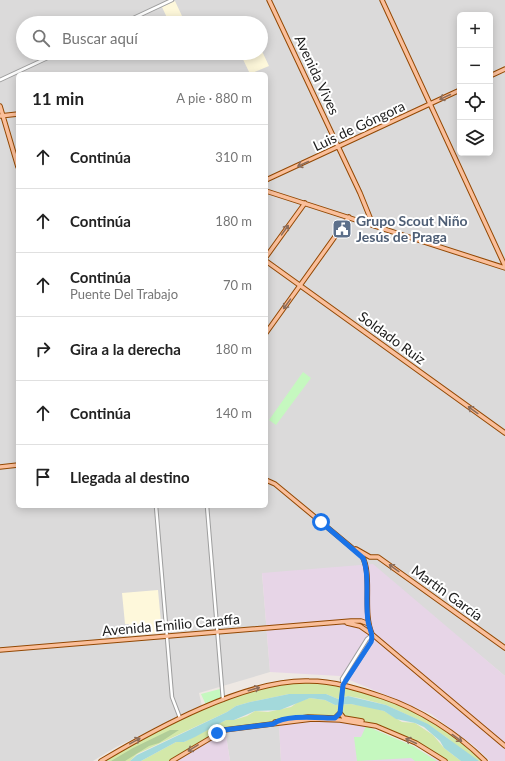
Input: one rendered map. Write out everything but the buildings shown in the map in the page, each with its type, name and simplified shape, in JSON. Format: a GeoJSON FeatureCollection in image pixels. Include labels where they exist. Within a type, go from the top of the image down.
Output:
{"type":"FeatureCollection","features":[{"type":"Feature","properties":{"kind":"main road","name":"Avenida Vives"},"geometry":{"type":"LineString","coordinates":[[269,0],[373,225]]}},
{"type":"Feature","properties":{"kind":"main road"},"geometry":{"type":"LineString","coordinates":[[382,0],[505,267]]}},
{"type":"Feature","properties":{"kind":"main road"},"geometry":{"type":"LineString","coordinates":[[493,75],[505,69]]}},
{"type":"Feature","properties":{"kind":"main road","name":"Luis de Góngora"},"geometry":{"type":"LineString","coordinates":[[268,179],[457,91]]}},
{"type":"Feature","properties":{"kind":"main road"},"geometry":{"type":"LineString","coordinates":[[0,106],[1,116],[16,161]]}},
{"type":"Feature","properties":{"kind":"main road"},"geometry":{"type":"LineString","coordinates":[[1,116],[16,114]]}},
{"type":"Feature","properties":{"kind":"main road"},"geometry":{"type":"LineString","coordinates":[[268,192],[505,267]]}},
{"type":"Feature","properties":{"kind":"main road"},"geometry":{"type":"LineString","coordinates":[[268,254],[304,203]]}},
{"type":"Feature","properties":{"kind":"main road"},"geometry":{"type":"LineString","coordinates":[[268,330],[348,218]]}},
{"type":"Feature","properties":{"kind":"main road","name":"Soldado Ruiz"},"geometry":{"type":"LineString","coordinates":[[268,262],[505,433]]}},
{"type":"Feature","properties":{"kind":"main road"},"geometry":{"type":"LineString","coordinates":[[0,467],[16,466]]}},
{"type":"Feature","properties":{"kind":"main road"},"geometry":{"type":"LineString","coordinates":[[268,481],[275,484],[362,556],[365,563],[368,624],[373,635]]}},
{"type":"Feature","properties":{"kind":"main road","name":"Martín García"},"geometry":{"type":"LineString","coordinates":[[350,546],[370,558],[376,557],[505,648]]}},
{"type":"Feature","properties":{"kind":"main road"},"geometry":{"type":"LineString","coordinates":[[361,621],[367,615]]}},
{"type":"Feature","properties":{"kind":"main road","name":"Avenida Emilio Caraffa"},"geometry":{"type":"LineString","coordinates":[[0,650],[344,622],[361,621],[368,624]]}},
{"type":"Feature","properties":{"kind":"main road","name":"Avenida Emilio Caraffa"},"geometry":{"type":"LineString","coordinates":[[344,622],[360,626],[373,635],[505,746]]}},
{"type":"Feature","properties":{"kind":"main road"},"geometry":{"type":"LineString","coordinates":[[101,761],[180,719],[223,700],[265,686],[288,682],[309,681],[343,687],[405,704],[454,735],[484,761]]}},
{"type":"Feature","properties":{"kind":"main road"},"geometry":{"type":"LineString","coordinates":[[273,724],[277,721],[308,717],[335,718],[340,714],[344,718],[366,722],[416,743],[445,761]]}},
{"type":"Feature","properties":{"kind":"main road"},"geometry":{"type":"LineString","coordinates":[[172,761],[224,730],[312,719],[340,720],[376,726]]}},
{"type":"Feature","properties":{"kind":"street"},"geometry":{"type":"LineString","coordinates":[[138,16],[172,0]]}},
{"type":"Feature","properties":{"kind":"street"},"geometry":{"type":"LineString","coordinates":[[17,72],[43,60]]}},
{"type":"Feature","properties":{"kind":"street"},"geometry":{"type":"LineString","coordinates":[[0,80],[16,73]]}},
{"type":"Feature","properties":{"kind":"street"},"geometry":{"type":"LineString","coordinates":[[156,508],[165,636],[173,701],[180,719]]}},
{"type":"Feature","properties":{"kind":"street"},"geometry":{"type":"LineString","coordinates":[[207,508],[223,700]]}},
{"type":"Feature","properties":{"kind":"street"},"geometry":{"type":"LineString","coordinates":[[340,714],[343,687],[371,642],[373,635]]}},
{"type":"Feature","properties":{"kind":"shaded area"},"geometry":{"type":"Polygon","coordinates":[[[0,0],[505,0],[505,676],[469,646],[262,573],[270,672],[199,693],[202,706],[116,747],[93,761],[0,761],[0,0]]]}},
{"type":"Feature","properties":{"kind":"shaded area"},"geometry":{"type":"Polygon","coordinates":[[[175,1],[182,16],[166,16],[162,7],[175,1]]]}},
{"type":"Feature","properties":{"kind":"shaded area"},"geometry":{"type":"Polygon","coordinates":[[[243,60],[266,60],[269,66],[255,72],[249,72],[243,60]]]}},
{"type":"Feature","properties":{"kind":"shaded area"},"geometry":{"type":"Polygon","coordinates":[[[373,564],[505,676],[505,761],[490,761],[474,746],[431,714],[340,676],[270,672],[262,573],[373,564]]]}},
{"type":"Feature","properties":{"kind":"shaded area"},"geometry":{"type":"Polygon","coordinates":[[[158,590],[162,633],[130,636],[129,624],[125,624],[122,593],[158,590]]]}},
{"type":"Feature","properties":{"kind":"shaded area"},"geometry":{"type":"Polygon","coordinates":[[[317,721],[363,724],[441,761],[281,761],[279,725],[317,721]]]}},
{"type":"Feature","properties":{"kind":"shaded area"},"geometry":{"type":"Polygon","coordinates":[[[279,725],[281,761],[230,761],[225,729],[279,725]]]}},
{"type":"Feature","properties":{"kind":"shaded area"},"geometry":{"type":"Polygon","coordinates":[[[225,729],[230,761],[174,761],[225,729]]]}},
{"type":"Feature","properties":{"kind":"green space"},"geometry":{"type":"Polygon","coordinates":[[[303,372],[311,378],[276,425],[269,420],[303,372]]]}},
{"type":"Feature","properties":{"kind":"green space"},"geometry":{"type":"Polygon","coordinates":[[[299,681],[343,685],[403,703],[454,735],[485,761],[479,761],[471,757],[446,737],[425,723],[386,705],[348,696],[338,699],[326,694],[289,694],[236,706],[227,712],[137,754],[130,761],[101,761],[180,719],[238,694],[299,681]]]}},
{"type":"Feature","properties":{"kind":"green space"},"geometry":{"type":"Polygon","coordinates":[[[220,689],[222,699],[206,705],[201,694],[220,689]]]}},
{"type":"Feature","properties":{"kind":"green space"},"geometry":{"type":"Polygon","coordinates":[[[310,698],[325,700],[335,705],[351,704],[370,707],[384,711],[402,722],[415,723],[433,735],[444,748],[461,761],[445,761],[430,751],[366,723],[312,719],[224,730],[172,761],[141,761],[176,742],[184,742],[226,720],[234,720],[247,716],[255,711],[268,712],[291,707],[298,702],[310,698]]]}},
{"type":"Feature","properties":{"kind":"green space"},"geometry":{"type":"Polygon","coordinates":[[[366,726],[413,746],[437,761],[415,761],[411,758],[357,761],[354,737],[361,737],[366,726]]]}},
{"type":"Feature","properties":{"kind":"green space"},"geometry":{"type":"Polygon","coordinates":[[[170,730],[179,730],[159,743],[149,746],[125,761],[111,761],[133,748],[170,730]]]}},
{"type":"Feature","properties":{"kind":"water"},"geometry":{"type":"Polygon","coordinates":[[[289,694],[326,694],[338,699],[348,696],[386,705],[428,724],[479,761],[461,761],[444,748],[440,741],[424,727],[415,723],[396,719],[384,711],[351,704],[335,705],[325,700],[310,698],[280,710],[255,711],[234,720],[226,720],[184,742],[176,742],[141,761],[130,761],[137,755],[227,712],[236,706],[289,694]]]}},
{"type":"Feature","properties":{"kind":"place","name":"Grupo Scout Niño Jesús de Praga"},"geometry":{"type":"Point","coordinates":[342,229]}},
{"type":"Feature","properties":{"kind":"route"},"geometry":{"type":"LineString","coordinates":[[217,733],[224,730],[273,724],[277,721],[308,717],[335,718],[340,713],[343,685],[371,642],[373,635],[367,615],[366,567],[363,558],[356,550],[321,522]]}}]}
